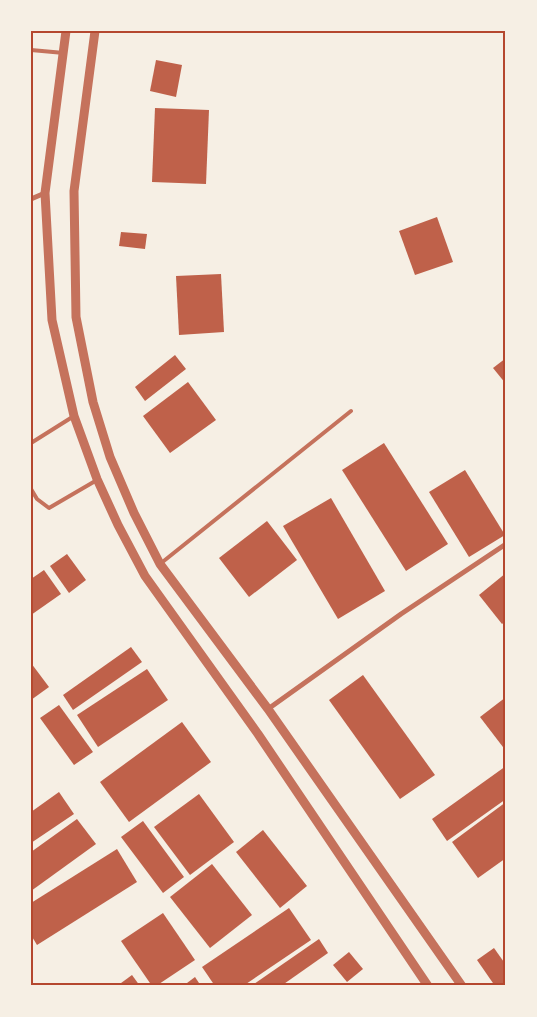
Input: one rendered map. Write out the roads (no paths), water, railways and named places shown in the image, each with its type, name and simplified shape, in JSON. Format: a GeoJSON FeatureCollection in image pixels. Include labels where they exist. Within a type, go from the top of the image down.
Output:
{"type":"FeatureCollection","features":[{"type":"Feature","properties":{"kind":"street"},"geometry":{"type":"LineString","coordinates":[[66,31],[45,193],[52,320],[74,416],[97,479],[118,526],[145,576],[258,734],[428,986]]}},
{"type":"Feature","properties":{"kind":"street"},"geometry":{"type":"LineString","coordinates":[[95,31],[74,191],[76,317],[93,402],[110,457],[134,513],[160,564],[268,709],[462,986]]}},
{"type":"Feature","properties":{"kind":"street"},"geometry":{"type":"LineString","coordinates":[[31,199],[45,193]]}},
{"type":"Feature","properties":{"kind":"street"},"geometry":{"type":"LineString","coordinates":[[268,709],[401,614],[506,544]]}},
{"type":"Feature","properties":{"kind":"lane"},"geometry":{"type":"LineString","coordinates":[[31,50],[64,53]]}},
{"type":"Feature","properties":{"kind":"lane"},"geometry":{"type":"LineString","coordinates":[[160,564],[352,411]]}},
{"type":"Feature","properties":{"kind":"lane"},"geometry":{"type":"LineString","coordinates":[[31,444],[74,416]]}},
{"type":"Feature","properties":{"kind":"lane"},"geometry":{"type":"LineString","coordinates":[[31,489],[37,499],[49,508],[97,479]]}},
{"type":"Feature","properties":{"kind":"lane"},"geometry":{"type":"LineString","coordinates":[[31,502],[37,499]]}}]}
